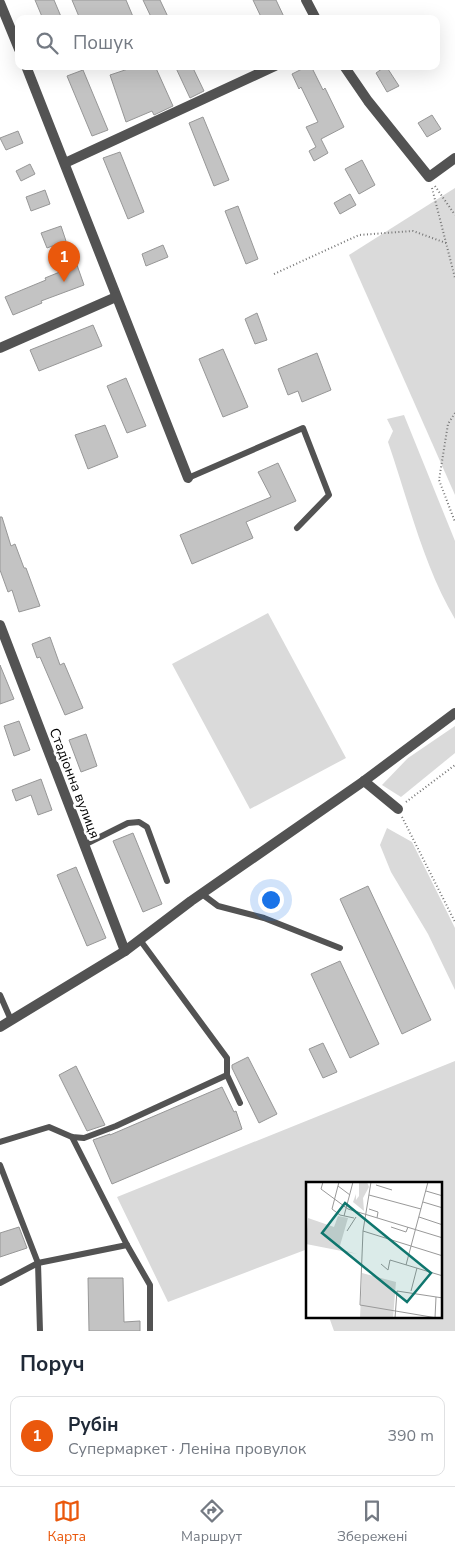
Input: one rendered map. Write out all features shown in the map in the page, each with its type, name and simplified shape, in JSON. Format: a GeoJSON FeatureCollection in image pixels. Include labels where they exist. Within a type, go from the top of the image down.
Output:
{"type":"FeatureCollection","features":[{"type":"Feature","properties":{"kind":"street"},"geometry":{"type":"LineString","coordinates":[[306,0],[314,15]]}},
{"type":"Feature","properties":{"kind":"street"},"geometry":{"type":"LineString","coordinates":[[0,3],[15,39]]}},
{"type":"Feature","properties":{"kind":"street"},"geometry":{"type":"LineString","coordinates":[[28,70],[188,478]]}},
{"type":"Feature","properties":{"kind":"street"},"geometry":{"type":"LineString","coordinates":[[65,163],[266,70]]}},
{"type":"Feature","properties":{"kind":"street"},"geometry":{"type":"LineString","coordinates":[[347,70],[368,101],[429,177],[455,158]]}},
{"type":"Feature","properties":{"kind":"street"},"geometry":{"type":"LineString","coordinates":[[0,348],[116,296]]}},
{"type":"Feature","properties":{"kind":"street","name":"Стадіонна вулиця"},"geometry":{"type":"LineString","coordinates":[[0,625],[125,951]]}},
{"type":"Feature","properties":{"kind":"street"},"geometry":{"type":"LineString","coordinates":[[0,1027],[125,951],[455,714]]}},
{"type":"Feature","properties":{"kind":"street"},"geometry":{"type":"LineString","coordinates":[[364,781],[398,808]]}},
{"type":"Feature","properties":{"kind":"lane"},"geometry":{"type":"LineString","coordinates":[[188,478],[302,428],[329,495],[297,528]]}},
{"type":"Feature","properties":{"kind":"lane"},"geometry":{"type":"LineString","coordinates":[[84,845],[128,823],[138,822],[147,827],[167,881]]}},
{"type":"Feature","properties":{"kind":"lane"},"geometry":{"type":"LineString","coordinates":[[202,894],[218,906],[264,918],[340,948]]}},
{"type":"Feature","properties":{"kind":"lane"},"geometry":{"type":"LineString","coordinates":[[140,940],[227,1058],[227,1075],[240,1104]]}},
{"type":"Feature","properties":{"kind":"lane"},"geometry":{"type":"LineString","coordinates":[[0,995],[11,1020]]}},
{"type":"Feature","properties":{"kind":"lane"},"geometry":{"type":"LineString","coordinates":[[0,1142],[49,1127],[72,1137],[84,1138],[116,1126],[227,1075]]}},
{"type":"Feature","properties":{"kind":"lane"},"geometry":{"type":"LineString","coordinates":[[72,1137],[127,1246],[150,1285],[150,1331]]}},
{"type":"Feature","properties":{"kind":"lane"},"geometry":{"type":"LineString","coordinates":[[0,1165],[38,1262],[40,1331]]}},
{"type":"Feature","properties":{"kind":"lane"},"geometry":{"type":"LineString","coordinates":[[0,1282],[38,1262],[127,1246]]}},
{"type":"Feature","properties":{"kind":"path"},"geometry":{"type":"LineString","coordinates":[[429,177],[455,215]]}},
{"type":"Feature","properties":{"kind":"path"},"geometry":{"type":"LineString","coordinates":[[429,177],[455,278]]}},
{"type":"Feature","properties":{"kind":"path"},"geometry":{"type":"LineString","coordinates":[[274,274],[359,235],[414,230],[446,243]]}},
{"type":"Feature","properties":{"kind":"path"},"geometry":{"type":"LineString","coordinates":[[455,413],[448,424],[439,480],[455,522]]}},
{"type":"Feature","properties":{"kind":"path"},"geometry":{"type":"LineString","coordinates":[[455,765],[398,808],[455,922]]}},
{"type":"Feature","properties":{"kind":"shaded area"},"geometry":{"type":"Polygon","coordinates":[[[455,188],[455,495],[349,255],[455,188]]]}},
{"type":"Feature","properties":{"kind":"shaded area"},"geometry":{"type":"Polygon","coordinates":[[[404,415],[455,541],[455,619],[434,578],[425,555],[388,442],[393,431],[387,419],[404,415]]]}},
{"type":"Feature","properties":{"kind":"shaded area"},"geometry":{"type":"Polygon","coordinates":[[[268,613],[346,758],[250,809],[172,664],[268,613]]]}},
{"type":"Feature","properties":{"kind":"shaded area"},"geometry":{"type":"Polygon","coordinates":[[[455,726],[455,753],[401,797],[382,785],[408,758],[455,726]]]}},
{"type":"Feature","properties":{"kind":"shaded area"},"geometry":{"type":"Polygon","coordinates":[[[387,828],[412,842],[455,928],[455,990],[428,934],[391,872],[380,845],[387,828]]]}},
{"type":"Feature","properties":{"kind":"shaded area"},"geometry":{"type":"Polygon","coordinates":[[[455,1061],[455,1331],[334,1331],[329,1318],[442,1318],[442,1182],[306,1182],[306,1254],[305,1250],[168,1302],[117,1197],[455,1061]]]}},
{"type":"Feature","properties":{"kind":"building"},"geometry":{"type":"Polygon","coordinates":[[[35,0],[54,0],[60,15],[41,15],[35,0]]]}},
{"type":"Feature","properties":{"kind":"building"},"geometry":{"type":"Polygon","coordinates":[[[72,0],[126,0],[132,15],[78,15],[72,0]]]}},
{"type":"Feature","properties":{"kind":"building"},"geometry":{"type":"Polygon","coordinates":[[[143,0],[160,0],[167,15],[150,15],[143,0]]]}},
{"type":"Feature","properties":{"kind":"building"},"geometry":{"type":"Polygon","coordinates":[[[253,0],[276,0],[283,15],[260,15],[253,0]]]}},
{"type":"Feature","properties":{"kind":"building"},"geometry":{"type":"Polygon","coordinates":[[[83,70],[108,130],[92,136],[67,76],[83,70]]]}},
{"type":"Feature","properties":{"kind":"building"},"geometry":{"type":"Polygon","coordinates":[[[125,70],[157,70],[173,106],[154,115],[152,111],[126,122],[110,75],[125,70]]]}},
{"type":"Feature","properties":{"kind":"building"},"geometry":{"type":"Polygon","coordinates":[[[177,70],[194,70],[204,91],[190,98],[177,70]]]}},
{"type":"Feature","properties":{"kind":"building"},"geometry":{"type":"Polygon","coordinates":[[[300,70],[313,70],[323,90],[325,88],[344,127],[321,139],[328,153],[314,161],[309,151],[316,147],[306,127],[318,122],[301,87],[299,89],[292,74],[300,70]]]}},
{"type":"Feature","properties":{"kind":"building"},"geometry":{"type":"Polygon","coordinates":[[[380,70],[389,70],[399,86],[387,92],[376,73],[380,70]]]}},
{"type":"Feature","properties":{"kind":"building"},"geometry":{"type":"Polygon","coordinates":[[[432,115],[441,129],[427,137],[418,123],[432,115]]]}},
{"type":"Feature","properties":{"kind":"building"},"geometry":{"type":"Polygon","coordinates":[[[203,117],[229,180],[214,186],[189,123],[203,117]]]}},
{"type":"Feature","properties":{"kind":"building"},"geometry":{"type":"Polygon","coordinates":[[[18,131],[23,143],[6,150],[0,138],[18,131]]]}},
{"type":"Feature","properties":{"kind":"building"},"geometry":{"type":"Polygon","coordinates":[[[120,152],[144,212],[128,219],[103,158],[120,152]]]}},
{"type":"Feature","properties":{"kind":"building"},"geometry":{"type":"Polygon","coordinates":[[[362,160],[375,185],[359,194],[345,169],[362,160]]]}},
{"type":"Feature","properties":{"kind":"building"},"geometry":{"type":"Polygon","coordinates":[[[30,164],[35,174],[21,181],[16,171],[30,164]]]}},
{"type":"Feature","properties":{"kind":"building"},"geometry":{"type":"Polygon","coordinates":[[[45,190],[50,204],[31,211],[26,197],[45,190]]]}},
{"type":"Feature","properties":{"kind":"building"},"geometry":{"type":"Polygon","coordinates":[[[350,194],[356,205],[340,214],[334,203],[350,194]]]}},
{"type":"Feature","properties":{"kind":"building"},"geometry":{"type":"Polygon","coordinates":[[[238,206],[258,259],[246,264],[225,211],[238,206]]]}},
{"type":"Feature","properties":{"kind":"building"},"geometry":{"type":"Polygon","coordinates":[[[61,226],[66,241],[47,248],[41,233],[61,226]]]}},
{"type":"Feature","properties":{"kind":"building"},"geometry":{"type":"Polygon","coordinates":[[[163,245],[168,257],[146,266],[142,254],[163,245]]]}},
{"type":"Feature","properties":{"kind":"building"},"geometry":{"type":"Polygon","coordinates":[[[77,265],[84,285],[41,301],[42,303],[13,315],[5,297],[77,265]]]}},
{"type":"Feature","properties":{"kind":"building"},"geometry":{"type":"Polygon","coordinates":[[[257,313],[267,340],[255,344],[245,319],[257,313]]]}},
{"type":"Feature","properties":{"kind":"building"},"geometry":{"type":"Polygon","coordinates":[[[93,325],[102,346],[39,371],[30,350],[93,325]]]}},
{"type":"Feature","properties":{"kind":"building"},"geometry":{"type":"Polygon","coordinates":[[[223,349],[248,407],[223,417],[199,359],[223,349]]]}},
{"type":"Feature","properties":{"kind":"building"},"geometry":{"type":"Polygon","coordinates":[[[317,353],[331,390],[302,402],[298,391],[288,395],[278,369],[317,353]]]}},
{"type":"Feature","properties":{"kind":"building"},"geometry":{"type":"Polygon","coordinates":[[[126,378],[146,426],[127,433],[107,386],[126,378]]]}},
{"type":"Feature","properties":{"kind":"building"},"geometry":{"type":"Polygon","coordinates":[[[105,425],[118,457],[88,469],[75,435],[105,425]]]}},
{"type":"Feature","properties":{"kind":"building"},"geometry":{"type":"Polygon","coordinates":[[[278,463],[296,501],[246,522],[253,538],[192,564],[180,535],[271,497],[258,472],[278,463]]]}},
{"type":"Feature","properties":{"kind":"building"},"geometry":{"type":"Polygon","coordinates":[[[0,517],[2,517],[11,546],[15,544],[24,568],[26,568],[40,606],[19,612],[12,590],[8,592],[0,570],[0,517]]]}},
{"type":"Feature","properties":{"kind":"building"},"geometry":{"type":"Polygon","coordinates":[[[50,637],[60,665],[64,663],[83,708],[65,715],[40,657],[37,658],[32,644],[50,637]]]}},
{"type":"Feature","properties":{"kind":"building"},"geometry":{"type":"Polygon","coordinates":[[[0,665],[14,699],[0,704],[0,665]]]}},
{"type":"Feature","properties":{"kind":"building"},"geometry":{"type":"Polygon","coordinates":[[[19,721],[30,750],[14,756],[4,726],[19,721]]]}},
{"type":"Feature","properties":{"kind":"building"},"geometry":{"type":"Polygon","coordinates":[[[86,734],[97,766],[81,772],[69,740],[86,734]]]}},
{"type":"Feature","properties":{"kind":"building"},"geometry":{"type":"Polygon","coordinates":[[[41,779],[52,810],[38,815],[31,795],[16,801],[12,790],[41,779]]]}},
{"type":"Feature","properties":{"kind":"building"},"geometry":{"type":"Polygon","coordinates":[[[133,833],[162,904],[143,912],[113,841],[133,833]]]}},
{"type":"Feature","properties":{"kind":"building"},"geometry":{"type":"Polygon","coordinates":[[[76,867],[106,938],[87,946],[57,875],[76,867]]]}},
{"type":"Feature","properties":{"kind":"building"},"geometry":{"type":"Polygon","coordinates":[[[368,886],[431,1020],[402,1034],[340,899],[368,886]]]}},
{"type":"Feature","properties":{"kind":"building"},"geometry":{"type":"Polygon","coordinates":[[[340,961],[379,1044],[350,1058],[311,974],[340,961]]]}},
{"type":"Feature","properties":{"kind":"building"},"geometry":{"type":"Polygon","coordinates":[[[323,1043],[337,1072],[323,1078],[309,1049],[323,1043]]]}},
{"type":"Feature","properties":{"kind":"building"},"geometry":{"type":"Polygon","coordinates":[[[248,1057],[277,1114],[259,1123],[232,1068],[232,1065],[248,1057]]]}},
{"type":"Feature","properties":{"kind":"building"},"geometry":{"type":"Polygon","coordinates":[[[76,1066],[105,1125],[87,1131],[59,1075],[76,1066]]]}},
{"type":"Feature","properties":{"kind":"building"},"geometry":{"type":"Polygon","coordinates":[[[222,1087],[234,1112],[236,1111],[242,1129],[112,1184],[93,1140],[110,1135],[222,1087]]]}},
{"type":"Feature","properties":{"kind":"building"},"geometry":{"type":"Polygon","coordinates":[[[19,1227],[27,1248],[0,1257],[0,1233],[19,1227]]]}},
{"type":"Feature","properties":{"kind":"building"},"geometry":{"type":"Polygon","coordinates":[[[88,1278],[123,1278],[124,1322],[140,1321],[140,1331],[89,1331],[88,1278]]]}},
{"type":"Feature","properties":{"kind":"place","name":"Рубін"},"geometry":{"type":"Point","coordinates":[64,282]}}]}
